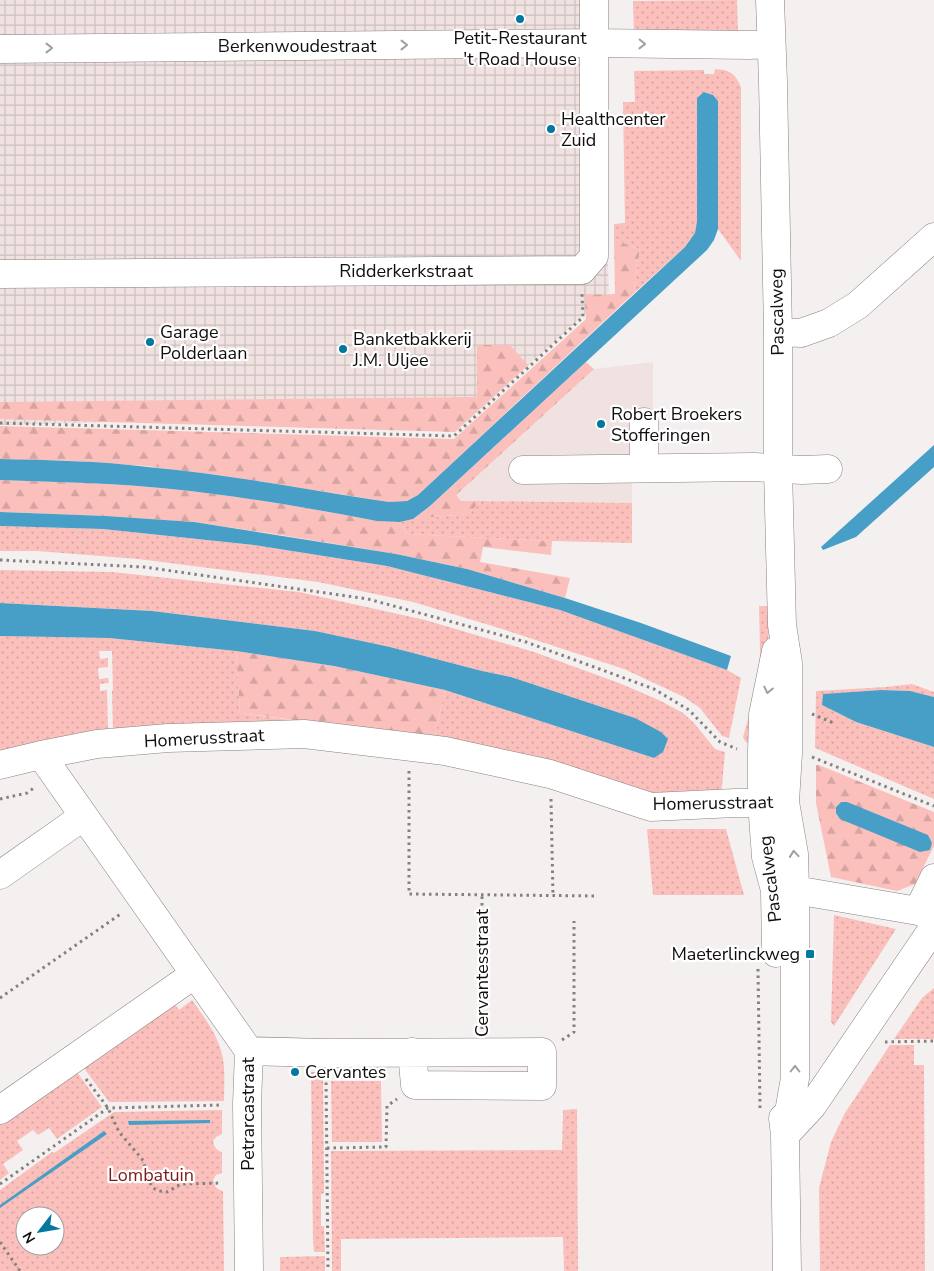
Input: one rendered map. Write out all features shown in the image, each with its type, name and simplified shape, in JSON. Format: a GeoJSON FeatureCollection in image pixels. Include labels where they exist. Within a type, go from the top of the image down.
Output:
{"type":"FeatureCollection","features":[{"type":"Feature","properties":{"kind":"street"},"geometry":{"type":"LineString","coordinates":[[582,270],[594,256],[594,0]]}},
{"type":"Feature","properties":{"kind":"street","name":"Pascalweg"},"geometry":{"type":"LineString","coordinates":[[770,0],[778,332],[778,468],[782,625],[788,663],[788,753],[773,802],[794,854],[785,890],[795,1078],[785,1134],[787,1271]]}},
{"type":"Feature","properties":{"kind":"street","name":"Berkenwoudestraat"},"geometry":{"type":"LineString","coordinates":[[0,49],[771,44]]}},
{"type":"Feature","properties":{"kind":"street"},"geometry":{"type":"LineString","coordinates":[[778,332],[802,333],[829,323],[858,305],[934,237]]}},
{"type":"Feature","properties":{"kind":"street","name":"Ridderkerkstraat"},"geometry":{"type":"LineString","coordinates":[[0,274],[582,270]]}},
{"type":"Feature","properties":{"kind":"street"},"geometry":{"type":"LineString","coordinates":[[644,422],[644,468]]}},
{"type":"Feature","properties":{"kind":"street"},"geometry":{"type":"LineString","coordinates":[[523,470],[754,467],[802,470],[828,469]]}},
{"type":"Feature","properties":{"kind":"street","name":"Homerusstraat"},"geometry":{"type":"LineString","coordinates":[[0,765],[47,764],[97,744],[168,738],[304,734],[445,751],[550,774],[651,807],[735,802],[773,802]]}},
{"type":"Feature","properties":{"kind":"street","name":"Petrarcastraat"},"geometry":{"type":"LineString","coordinates":[[47,764],[249,1051],[247,1104],[250,1271]]}},
{"type":"Feature","properties":{"kind":"street"},"geometry":{"type":"LineString","coordinates":[[0,875],[84,816]]}},
{"type":"Feature","properties":{"kind":"street"},"geometry":{"type":"LineString","coordinates":[[785,1134],[812,1106],[856,1043],[929,918],[934,878]]}},
{"type":"Feature","properties":{"kind":"street"},"geometry":{"type":"LineString","coordinates":[[785,890],[929,918]]}},
{"type":"Feature","properties":{"kind":"street"},"geometry":{"type":"LineString","coordinates":[[0,1110],[195,974]]}},
{"type":"Feature","properties":{"kind":"street","name":"Cervantesstraat"},"geometry":{"type":"LineString","coordinates":[[249,1051],[326,1053],[542,1052]]}},
{"type":"Feature","properties":{"kind":"street"},"geometry":{"type":"LineString","coordinates":[[412,1052],[415,1085],[542,1086],[542,1052]]}},
{"type":"Feature","properties":{"kind":"path"},"geometry":{"type":"LineString","coordinates":[[0,424],[454,436],[583,317],[582,270]]}},
{"type":"Feature","properties":{"kind":"path"},"geometry":{"type":"LineString","coordinates":[[0,560],[144,566],[368,599],[526,642],[654,689],[689,710],[720,742],[738,749]]}},
{"type":"Feature","properties":{"kind":"path"},"geometry":{"type":"LineString","coordinates":[[804,710],[836,724]]}},
{"type":"Feature","properties":{"kind":"path"},"geometry":{"type":"LineString","coordinates":[[409,746],[410,894],[598,896]]}},
{"type":"Feature","properties":{"kind":"path"},"geometry":{"type":"LineString","coordinates":[[804,754],[934,806]]}},
{"type":"Feature","properties":{"kind":"path"},"geometry":{"type":"LineString","coordinates":[[0,799],[27,792],[47,764]]}},
{"type":"Feature","properties":{"kind":"path"},"geometry":{"type":"LineString","coordinates":[[550,774],[553,896]]}},
{"type":"Feature","properties":{"kind":"path","name":"Cervantesstraat"},"geometry":{"type":"LineString","coordinates":[[482,894],[482,1052]]}},
{"type":"Feature","properties":{"kind":"path"},"geometry":{"type":"LineString","coordinates":[[0,998],[142,899]]}},
{"type":"Feature","properties":{"kind":"path"},"geometry":{"type":"LineString","coordinates":[[542,1052],[574,1032],[574,921]]}},
{"type":"Feature","properties":{"kind":"path"},"geometry":{"type":"LineString","coordinates":[[758,967],[760,1115]]}},
{"type":"Feature","properties":{"kind":"path"},"geometry":{"type":"LineString","coordinates":[[856,1043],[934,1042]]}},
{"type":"Feature","properties":{"kind":"path"},"geometry":{"type":"LineString","coordinates":[[326,1053],[328,1271]]}},
{"type":"Feature","properties":{"kind":"path"},"geometry":{"type":"LineString","coordinates":[[72,1060],[108,1108],[119,1132],[142,1159],[153,1188],[167,1192],[181,1184],[214,1183]]}},
{"type":"Feature","properties":{"kind":"path"},"geometry":{"type":"LineString","coordinates":[[327,1148],[386,1147],[387,1106],[415,1085]]}},
{"type":"Feature","properties":{"kind":"path"},"geometry":{"type":"LineString","coordinates":[[0,1184],[108,1108],[247,1104]]}},
{"type":"Feature","properties":{"kind":"path"},"geometry":{"type":"LineString","coordinates":[[327,1131],[332,1130]]}},
{"type":"Feature","properties":{"kind":"path"},"geometry":{"type":"LineString","coordinates":[[0,1242],[20,1271]]}},
{"type":"Feature","properties":{"kind":"shaded area"},"geometry":{"type":"Polygon","coordinates":[[[0,0],[598,0],[609,292],[477,412],[0,425],[0,0]]]}},
{"type":"Feature","properties":{"kind":"shaded area"},"geometry":{"type":"Polygon","coordinates":[[[653,362],[653,477],[632,477],[632,503],[461,501],[456,495],[594,369],[653,362]]]}},
{"type":"Feature","properties":{"kind":"green space"},"geometry":{"type":"Polygon","coordinates":[[[737,0],[738,33],[634,35],[633,1],[737,0]]]}},
{"type":"Feature","properties":{"kind":"green space"},"geometry":{"type":"Polygon","coordinates":[[[715,69],[731,73],[737,78],[741,87],[741,261],[718,229],[718,101],[713,95],[705,92],[697,98],[697,221],[695,233],[685,247],[633,294],[640,250],[614,239],[614,224],[625,223],[623,102],[635,102],[634,71],[704,70],[704,74],[714,74],[715,69]]]}},
{"type":"Feature","properties":{"kind":"green space"},"geometry":{"type":"Polygon","coordinates":[[[614,239],[640,250],[633,294],[418,495],[407,501],[389,502],[225,476],[146,466],[75,461],[0,459],[0,426],[454,439],[586,319],[585,295],[615,294],[614,239]]]}},
{"type":"Feature","properties":{"kind":"green space"},"geometry":{"type":"Polygon","coordinates":[[[477,345],[510,345],[528,365],[455,432],[0,419],[0,402],[477,397],[477,345]]]}},
{"type":"Feature","properties":{"kind":"green space"},"geometry":{"type":"Polygon","coordinates":[[[586,362],[594,369],[456,495],[461,501],[481,501],[468,514],[413,519],[430,506],[586,362]]]}},
{"type":"Feature","properties":{"kind":"green space"},"geometry":{"type":"Polygon","coordinates":[[[0,480],[107,484],[197,492],[377,521],[400,522],[407,534],[552,541],[551,555],[483,547],[480,562],[570,578],[565,598],[467,569],[396,554],[268,533],[194,522],[0,512],[0,480]]]}},
{"type":"Feature","properties":{"kind":"green space"},"geometry":{"type":"Polygon","coordinates":[[[481,501],[632,503],[632,543],[407,534],[400,522],[468,514],[481,501]]]}},
{"type":"Feature","properties":{"kind":"green space"},"geometry":{"type":"Polygon","coordinates":[[[0,526],[103,529],[254,545],[387,566],[560,610],[727,670],[741,678],[729,738],[722,736],[700,708],[684,697],[624,669],[413,602],[318,582],[138,559],[37,551],[0,551],[0,526]]]}},
{"type":"Feature","properties":{"kind":"green space"},"geometry":{"type":"Polygon","coordinates":[[[0,570],[112,572],[299,592],[425,620],[534,652],[619,683],[659,700],[683,713],[694,723],[715,749],[725,752],[721,797],[660,797],[434,738],[445,690],[654,758],[635,718],[511,677],[390,647],[315,631],[152,611],[0,603],[0,570]]]}},
{"type":"Feature","properties":{"kind":"green space"},"geometry":{"type":"Polygon","coordinates":[[[759,606],[770,606],[768,647],[749,744],[743,737],[759,681],[759,606]]]}},
{"type":"Feature","properties":{"kind":"green space"},"geometry":{"type":"Polygon","coordinates":[[[0,636],[109,638],[236,651],[240,713],[344,727],[113,731],[112,651],[99,651],[100,659],[108,658],[108,667],[98,668],[99,679],[108,678],[109,683],[100,684],[100,691],[107,690],[108,732],[0,756],[0,636]]]}},
{"type":"Feature","properties":{"kind":"green space"},"geometry":{"type":"Polygon","coordinates":[[[236,651],[334,666],[445,690],[434,738],[240,713],[236,651]]]}},
{"type":"Feature","properties":{"kind":"green space"},"geometry":{"type":"Polygon","coordinates":[[[912,684],[934,692],[934,697],[909,691],[881,690],[824,694],[822,705],[856,722],[934,747],[934,799],[815,748],[816,691],[912,684]]]}},
{"type":"Feature","properties":{"kind":"green space"},"geometry":{"type":"Polygon","coordinates":[[[816,765],[819,765],[934,812],[934,846],[915,884],[897,891],[831,877],[816,803],[816,765]],[[841,802],[836,807],[836,813],[930,850],[932,843],[841,802]]]}},
{"type":"Feature","properties":{"kind":"green space"},"geometry":{"type":"Polygon","coordinates":[[[647,829],[726,829],[744,895],[653,895],[647,829]]]}},
{"type":"Feature","properties":{"kind":"green space"},"geometry":{"type":"Polygon","coordinates":[[[834,915],[896,929],[834,1026],[831,1022],[834,915]]]}},
{"type":"Feature","properties":{"kind":"green space"},"geometry":{"type":"Polygon","coordinates":[[[934,988],[934,1039],[894,1039],[922,998],[934,988]]]}},
{"type":"Feature","properties":{"kind":"green space"},"geometry":{"type":"Polygon","coordinates":[[[171,999],[179,1010],[192,1000],[213,1031],[224,1063],[224,1101],[109,1102],[81,1064],[171,999]]]}},
{"type":"Feature","properties":{"kind":"green space"},"geometry":{"type":"Polygon","coordinates":[[[890,1045],[914,1045],[914,1065],[924,1065],[925,1271],[820,1271],[819,1188],[831,1142],[845,1113],[890,1045]]]}},
{"type":"Feature","properties":{"kind":"green space"},"geometry":{"type":"Polygon","coordinates":[[[74,1068],[102,1107],[57,1139],[49,1128],[38,1135],[33,1130],[17,1141],[23,1150],[3,1164],[9,1173],[0,1180],[0,1121],[74,1068]]]}},
{"type":"Feature","properties":{"kind":"green space"},"geometry":{"type":"Polygon","coordinates":[[[311,1072],[323,1072],[324,1193],[321,1194],[321,1226],[324,1226],[325,1252],[314,1252],[311,1072]]]}},
{"type":"Feature","properties":{"kind":"green space"},"geometry":{"type":"Polygon","coordinates":[[[331,1081],[381,1081],[382,1142],[332,1142],[331,1081]]]}},
{"type":"Feature","properties":{"kind":"green space"},"geometry":{"type":"Polygon","coordinates":[[[577,1109],[578,1271],[564,1271],[563,1237],[341,1239],[341,1271],[332,1271],[331,1151],[562,1150],[563,1110],[577,1109]]]}},
{"type":"Feature","properties":{"kind":"green space","name":"Lombatuin"},"geometry":{"type":"Polygon","coordinates":[[[222,1110],[222,1134],[213,1141],[216,1148],[222,1152],[222,1173],[216,1175],[213,1180],[216,1187],[223,1191],[224,1271],[0,1271],[0,1190],[52,1152],[54,1153],[114,1112],[222,1110]]]}},
{"type":"Feature","properties":{"kind":"green space"},"geometry":{"type":"Polygon","coordinates":[[[325,1256],[325,1271],[280,1271],[280,1257],[325,1256]]]}},
{"type":"Feature","properties":{"kind":"water"},"geometry":{"type":"Polygon","coordinates":[[[704,92],[713,95],[718,101],[718,229],[714,240],[707,250],[430,506],[413,519],[400,522],[377,521],[249,499],[150,487],[0,480],[0,459],[55,460],[111,463],[203,473],[389,502],[407,501],[418,495],[685,247],[695,233],[697,221],[697,98],[704,92]]]}},
{"type":"Feature","properties":{"kind":"water"},"geometry":{"type":"Polygon","coordinates":[[[934,445],[934,467],[856,537],[823,550],[821,547],[934,445]]]}},
{"type":"Feature","properties":{"kind":"water"},"geometry":{"type":"Polygon","coordinates":[[[0,512],[194,522],[396,554],[467,569],[565,598],[731,656],[727,670],[560,610],[387,566],[254,545],[103,529],[0,526],[0,512]]]}},
{"type":"Feature","properties":{"kind":"water"},"geometry":{"type":"Polygon","coordinates":[[[0,603],[152,611],[315,631],[390,647],[511,677],[635,718],[661,732],[668,739],[663,752],[654,758],[445,690],[334,666],[236,651],[109,638],[0,636],[0,603]]]}},
{"type":"Feature","properties":{"kind":"water"},"geometry":{"type":"Polygon","coordinates":[[[881,690],[910,691],[934,697],[934,747],[856,722],[822,705],[823,694],[881,690]]]}},
{"type":"Feature","properties":{"kind":"water"},"geometry":{"type":"Polygon","coordinates":[[[841,802],[847,802],[928,835],[932,843],[930,850],[920,852],[840,819],[836,813],[836,807],[841,802]]]}},
{"type":"Feature","properties":{"kind":"water"},"geometry":{"type":"Polygon","coordinates":[[[210,1120],[210,1123],[129,1125],[128,1121],[210,1120]]]}},
{"type":"Feature","properties":{"kind":"water"},"geometry":{"type":"Polygon","coordinates":[[[104,1131],[107,1134],[0,1208],[0,1205],[104,1131]]]}},
{"type":"Feature","properties":{"kind":"place","name":"Petit-Restaurant 't Road House"},"geometry":{"type":"Point","coordinates":[520,19]}},
{"type":"Feature","properties":{"kind":"place","name":"Healthcenter Zuid"},"geometry":{"type":"Point","coordinates":[551,129]}},
{"type":"Feature","properties":{"kind":"place","name":"Garage Polderlaan"},"geometry":{"type":"Point","coordinates":[150,342]}},
{"type":"Feature","properties":{"kind":"place","name":"Banketbakkerij J.M. Uljee"},"geometry":{"type":"Point","coordinates":[343,349]}},
{"type":"Feature","properties":{"kind":"place","name":"Robert Broekers Stofferingen"},"geometry":{"type":"Point","coordinates":[601,424]}},
{"type":"Feature","properties":{"kind":"place","name":"Maeterlinckweg"},"geometry":{"type":"Point","coordinates":[810,954]}},
{"type":"Feature","properties":{"kind":"place","name":"Cervantes"},"geometry":{"type":"Point","coordinates":[295,1072]}}]}
